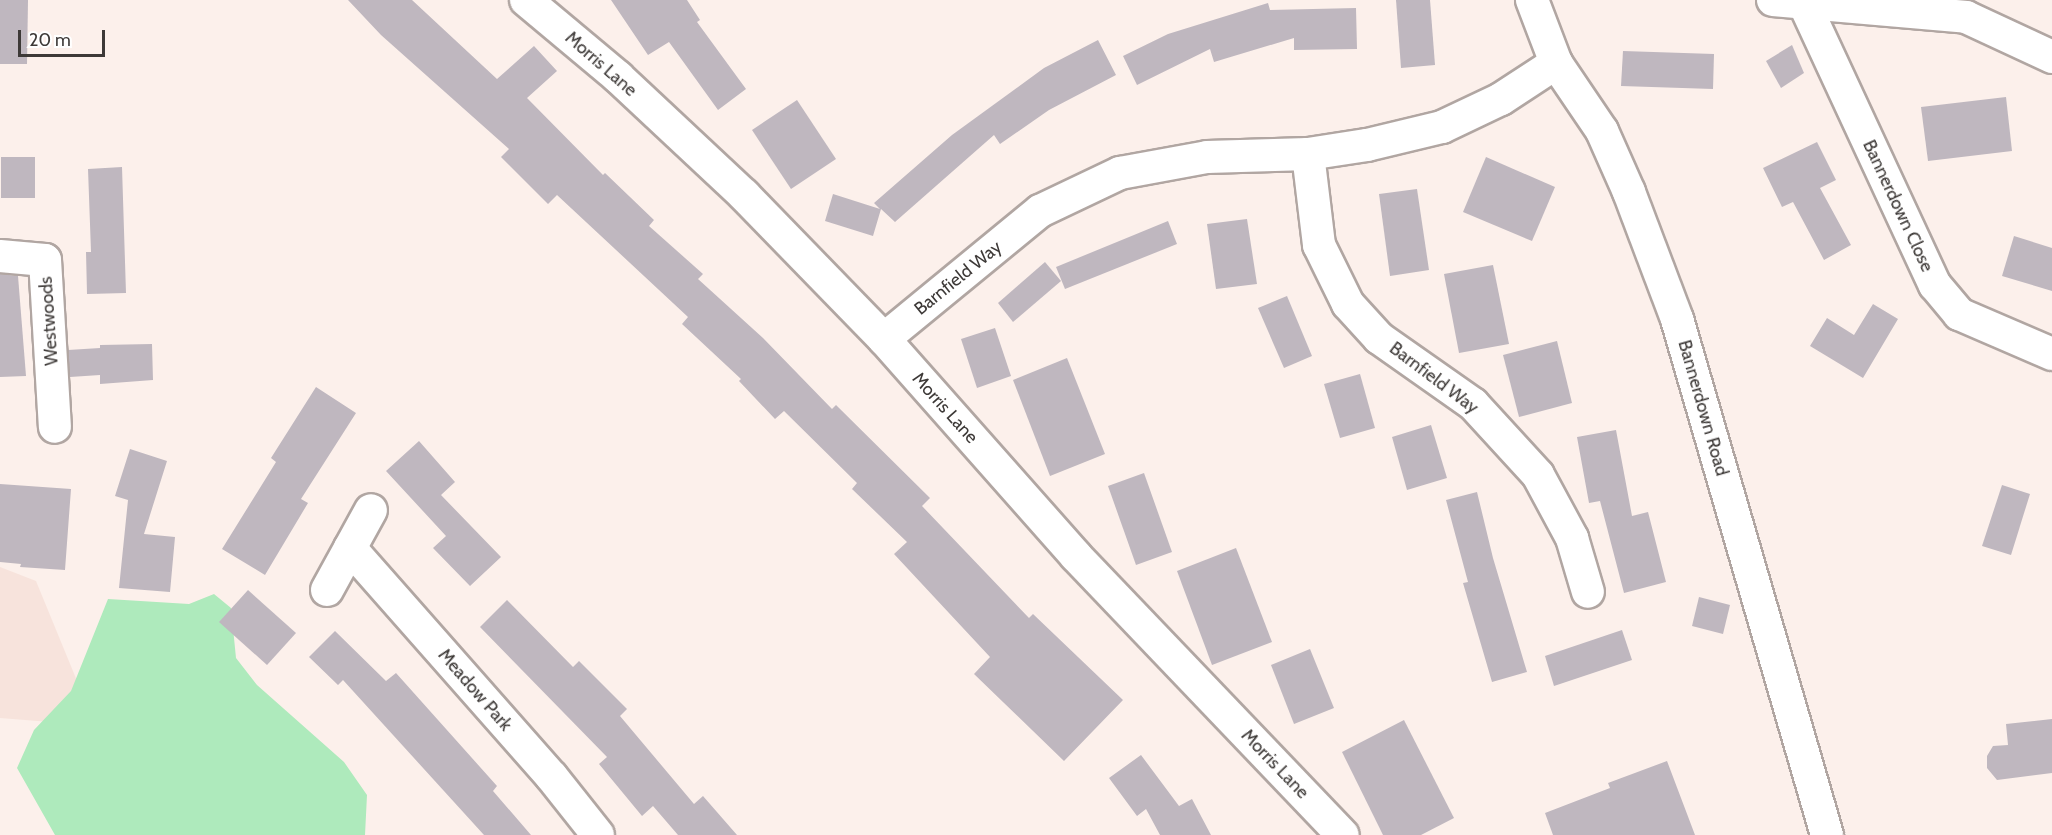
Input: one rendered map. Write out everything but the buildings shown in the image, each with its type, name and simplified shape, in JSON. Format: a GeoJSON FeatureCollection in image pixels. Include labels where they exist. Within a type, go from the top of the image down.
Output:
{"type":"FeatureCollection","features":[{"type":"Feature","properties":{"kind":"street","name":"Morris Lane"},"geometry":{"type":"LineString","coordinates":[[526,0],[618,77],[744,195],[884,339],[1076,556],[1343,835]]}},
{"type":"Feature","properties":{"kind":"street","name":"Bannerdown Road"},"geometry":{"type":"LineString","coordinates":[[1532,0],[1556,63],[1602,131],[1629,192],[1677,319],[1827,835]]}},
{"type":"Feature","properties":{"kind":"street"},"geometry":{"type":"LineString","coordinates":[[1788,1],[1966,17],[2052,57]]}},
{"type":"Feature","properties":{"kind":"street","name":"Bannerdown Close"},"geometry":{"type":"LineString","coordinates":[[1788,1],[1935,285],[1959,314],[2052,354]]}},
{"type":"Feature","properties":{"kind":"street","name":"Barnfield Way"},"geometry":{"type":"LineString","coordinates":[[884,339],[1040,212],[1120,173],[1207,157],[1308,154],[1367,145],[1443,127],[1501,99],[1556,63]]}},
{"type":"Feature","properties":{"kind":"street","name":"Barnfield Way"},"geometry":{"type":"LineString","coordinates":[[1308,154],[1319,245],[1348,304],[1379,338],[1473,404],[1538,475],[1572,538],[1588,592]]}},
{"type":"Feature","properties":{"kind":"street","name":"Westwoods"},"geometry":{"type":"LineString","coordinates":[[0,256],[45,260],[55,427]]}},
{"type":"Feature","properties":{"kind":"street"},"geometry":{"type":"LineString","coordinates":[[327,590],[371,510]]}},
{"type":"Feature","properties":{"kind":"street","name":"Meadow Park"},"geometry":{"type":"LineString","coordinates":[[350,548],[552,777],[598,835]]}},
{"type":"Feature","properties":{"kind":"shaded area"},"geometry":{"type":"Polygon","coordinates":[[[0,567],[36,581],[82,693],[50,722],[0,718],[0,567]]]}},
{"type":"Feature","properties":{"kind":"green space"},"geometry":{"type":"Polygon","coordinates":[[[214,594],[231,608],[236,658],[257,685],[344,762],[367,795],[365,835],[55,835],[17,768],[34,730],[71,691],[108,599],[189,604],[214,594]]]}}]}
